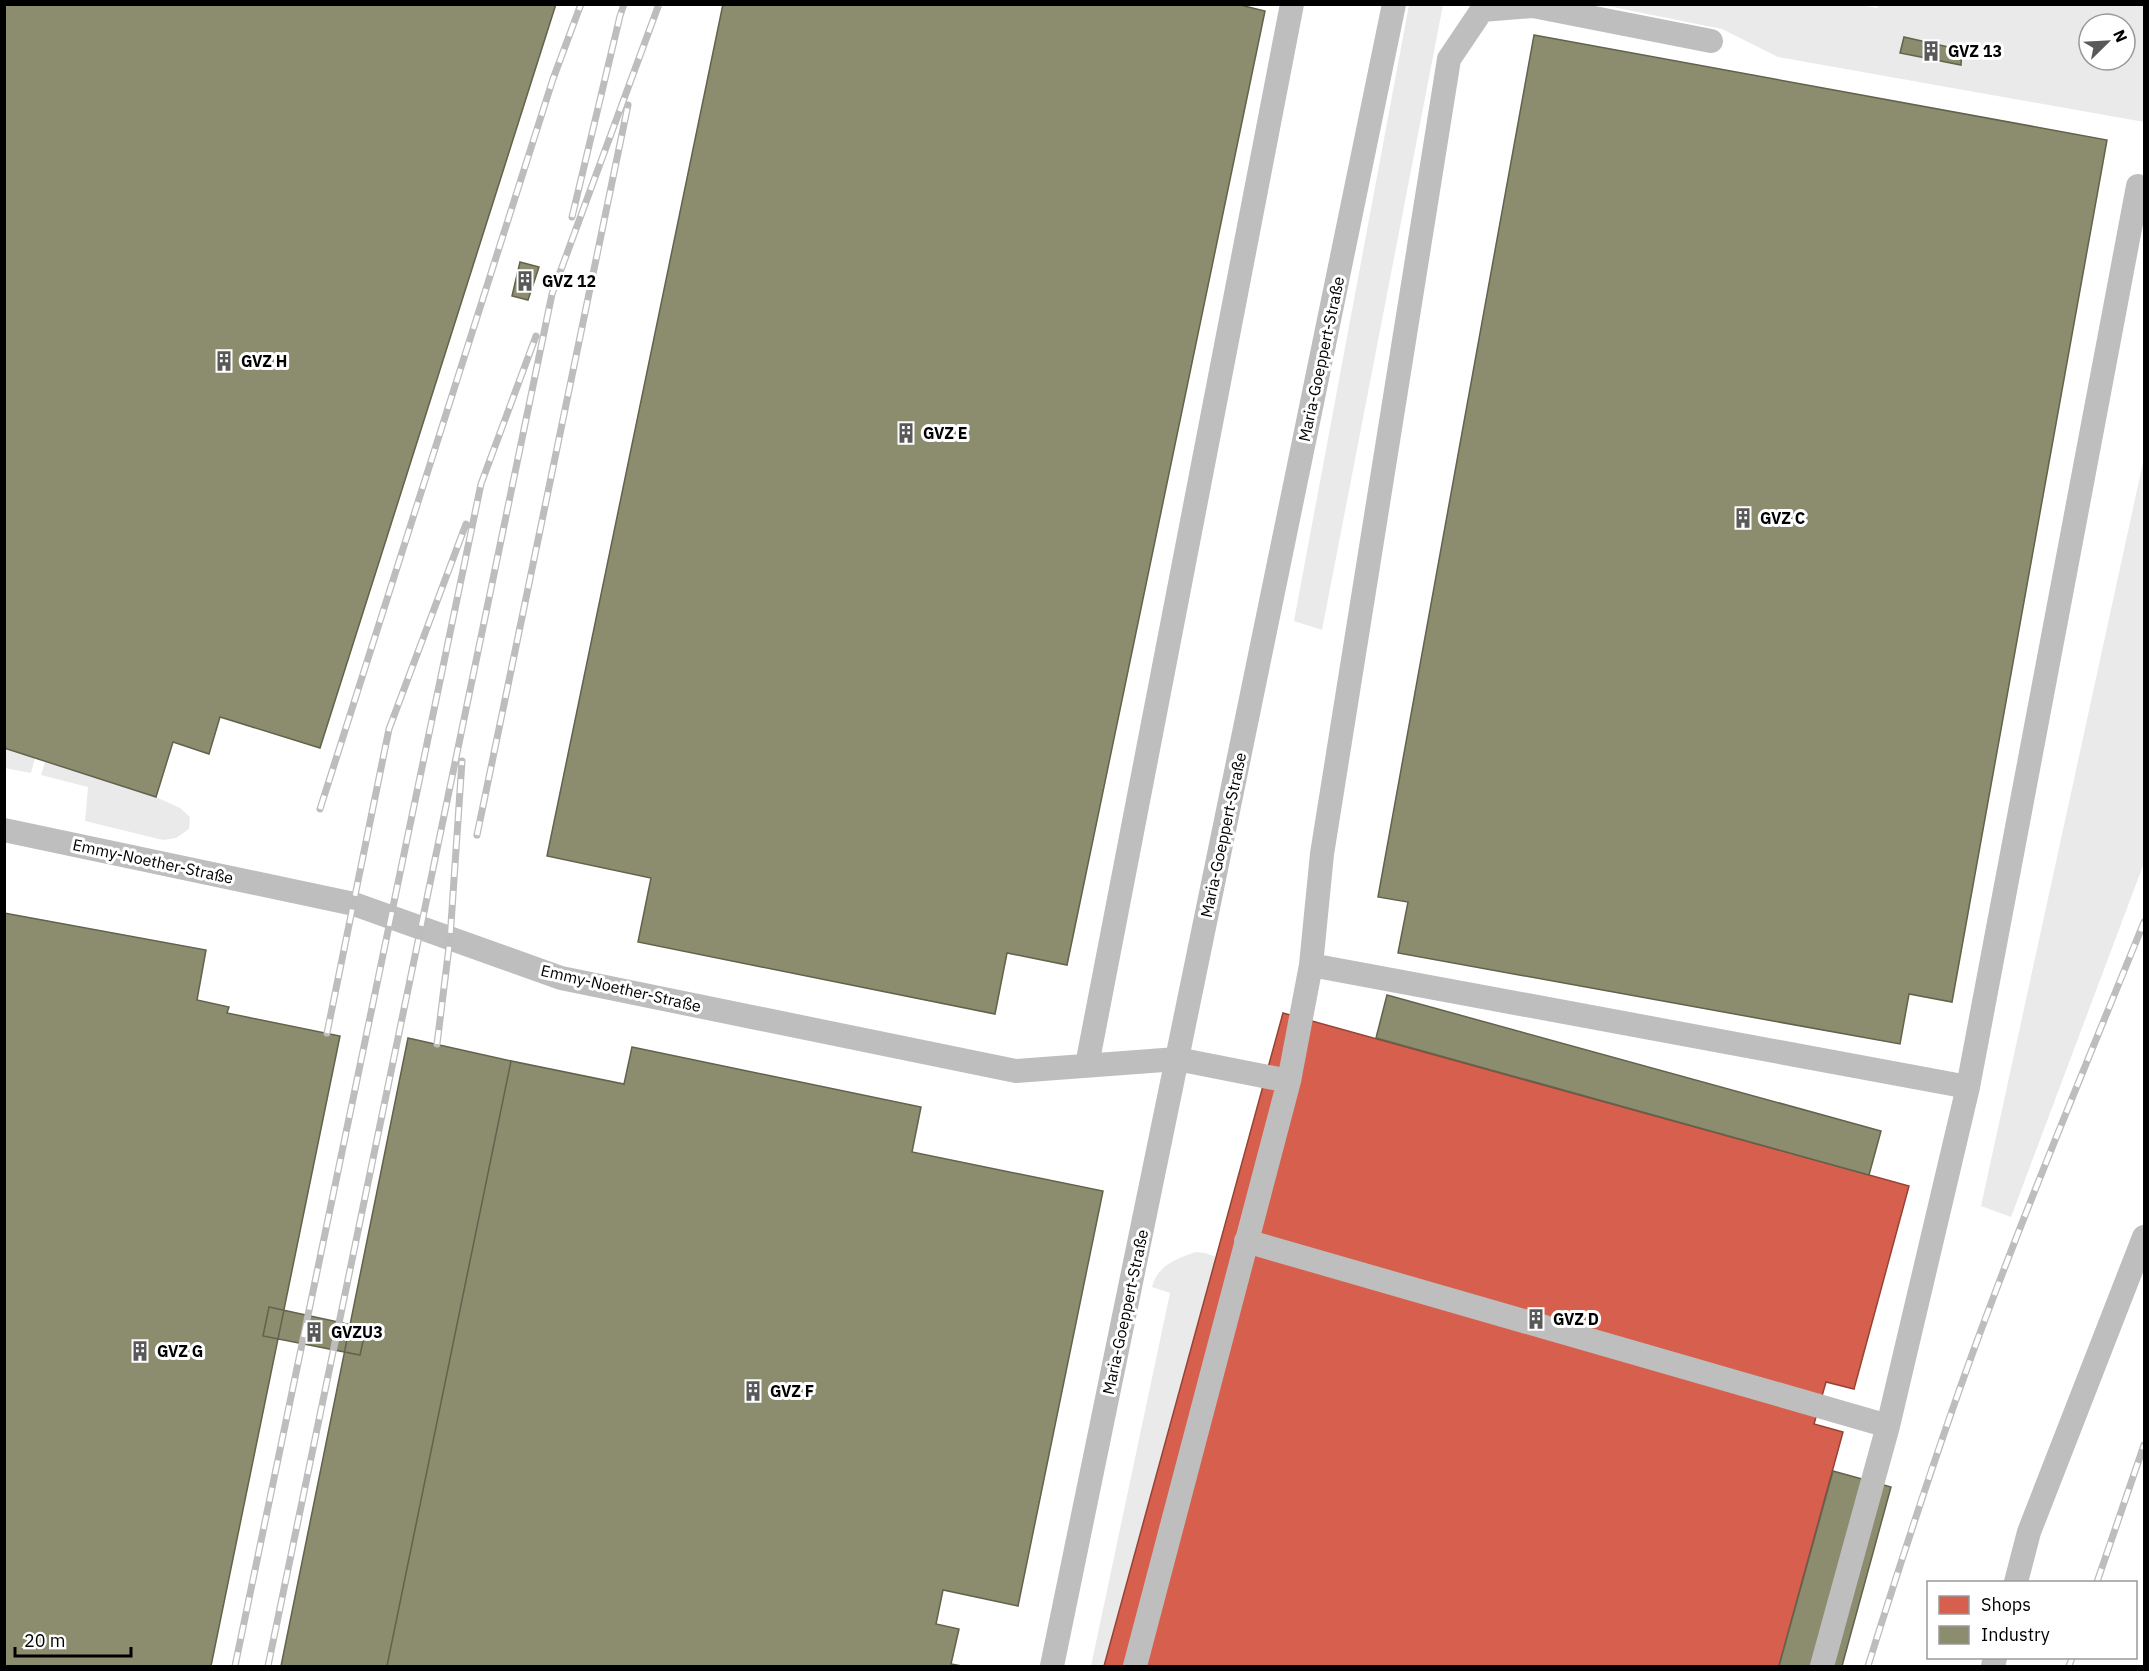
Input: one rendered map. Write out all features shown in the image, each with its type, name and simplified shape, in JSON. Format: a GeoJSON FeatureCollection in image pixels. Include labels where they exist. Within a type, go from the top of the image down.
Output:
{"type":"FeatureCollection","features":[{"type":"Feature","properties":{"kind":"lane"},"geometry":{"type":"LineString","coordinates":[[1087,1065],[1292,4]]}},
{"type":"Feature","properties":{"kind":"lane","name":"Maria-Goeppert-Straße"},"geometry":{"type":"LineString","coordinates":[[1053,1666],[1394,4]]}},
{"type":"Feature","properties":{"kind":"lane"},"geometry":{"type":"LineString","coordinates":[[1135,1666],[1289,1081],[1311,965],[1322,854],[1449,59],[1482,10],[1533,6],[1712,41]]}},
{"type":"Feature","properties":{"kind":"lane"},"geometry":{"type":"LineString","coordinates":[[1822,1666],[1888,1426],[1968,1087],[2138,186]]}},
{"type":"Feature","properties":{"kind":"lane","name":"Emmy-Noether-Straße"},"geometry":{"type":"LineString","coordinates":[[4,830],[354,904],[561,978],[1016,1071],[1177,1059],[1289,1081]]}},
{"type":"Feature","properties":{"kind":"lane"},"geometry":{"type":"LineString","coordinates":[[1311,965],[1968,1087]]}},
{"type":"Feature","properties":{"kind":"lane"},"geometry":{"type":"LineString","coordinates":[[2016,1581],[2029,1532],[2145,1237]]}},
{"type":"Feature","properties":{"kind":"lane"},"geometry":{"type":"LineString","coordinates":[[1246,1241],[1888,1426]]}},
{"type":"Feature","properties":{"kind":"shaded area"},"geometry":{"type":"Polygon","coordinates":[[[1856,4],[1877,8],[1879,4],[2144,5],[2144,122],[1778,57],[1722,29],[1603,5],[1856,4]]]}},
{"type":"Feature","properties":{"kind":"shaded area"},"geometry":{"type":"Polygon","coordinates":[[[1409,5],[1443,5],[1322,630],[1294,621],[1409,5]]]}},
{"type":"Feature","properties":{"kind":"shaded area"},"geometry":{"type":"Polygon","coordinates":[[[2144,458],[2144,863],[2011,1217],[1981,1206],[2144,458]]]}},
{"type":"Feature","properties":{"kind":"shaded area"},"geometry":{"type":"Polygon","coordinates":[[[5,748],[35,758],[31,773],[5,768],[5,748]]]}},
{"type":"Feature","properties":{"kind":"shaded area"},"geometry":{"type":"Polygon","coordinates":[[[45,762],[156,797],[180,808],[190,817],[189,829],[176,838],[163,840],[85,821],[88,787],[41,775],[45,762]]]}},
{"type":"Feature","properties":{"kind":"shaded area"},"geometry":{"type":"Polygon","coordinates":[[[1196,1252],[1216,1257],[1104,1666],[1091,1666],[1170,1293],[1152,1287],[1163,1268],[1175,1260],[1196,1252]]]}},
{"type":"Feature","properties":{"kind":"building: Shops","name":"GVZ D"},"geometry":{"type":"Polygon","coordinates":[[[1283,1013],[1909,1186],[1854,1389],[1826,1382],[1814,1424],[1843,1432],[1779,1666],[1104,1666],[1283,1013]]]}},
{"type":"Feature","properties":{"kind":"building: Industry","name":"GVZ H"},"geometry":{"type":"Polygon","coordinates":[[[4,4],[556,4],[320,748],[220,717],[209,754],[173,742],[156,797],[4,748],[4,4]]]}},
{"type":"Feature","properties":{"kind":"building: Industry","name":"GVZ E"},"geometry":{"type":"Polygon","coordinates":[[[723,4],[1236,4],[1265,11],[1067,965],[1007,953],[995,1014],[638,942],[651,878],[547,856],[723,4]]]}},
{"type":"Feature","properties":{"kind":"building: Industry","name":"GVZ C"},"geometry":{"type":"Polygon","coordinates":[[[1534,35],[2107,140],[1952,1002],[1909,994],[1900,1044],[1398,953],[1408,902],[1378,897],[1534,35]]]}},
{"type":"Feature","properties":{"kind":"building: Industry","name":"GVZ 13"},"geometry":{"type":"Polygon","coordinates":[[[1904,37],[1962,50],[1961,65],[1900,53],[1904,37]]]}},
{"type":"Feature","properties":{"kind":"building: Industry","name":"GVZ 12"},"geometry":{"type":"Polygon","coordinates":[[[520,262],[539,267],[528,300],[512,296],[520,262]]]}},
{"type":"Feature","properties":{"kind":"building: Industry","name":"GVZ G"},"geometry":{"type":"Polygon","coordinates":[[[4,913],[206,950],[197,1000],[229,1007],[227,1013],[340,1036],[211,1666],[4,1666],[4,913]]]}},
{"type":"Feature","properties":{"kind":"building: Industry"},"geometry":{"type":"Polygon","coordinates":[[[1387,995],[1881,1131],[1869,1175],[1376,1038],[1387,995]]]}},
{"type":"Feature","properties":{"kind":"building: Industry"},"geometry":{"type":"Polygon","coordinates":[[[408,1038],[511,1061],[387,1666],[281,1666],[408,1038]]]}},
{"type":"Feature","properties":{"kind":"building: Industry","name":"GVZ F"},"geometry":{"type":"Polygon","coordinates":[[[632,1047],[921,1107],[912,1152],[1103,1191],[1018,1606],[943,1590],[936,1624],[959,1629],[951,1664],[962,1666],[387,1666],[511,1061],[624,1084],[632,1047]]]}},
{"type":"Feature","properties":{"kind":"building: Industry","name":"GVZU3"},"geometry":{"type":"Polygon","coordinates":[[[269,1307],[366,1328],[360,1355],[263,1336],[269,1307]]]}},
{"type":"Feature","properties":{"kind":"building: Industry"},"geometry":{"type":"Polygon","coordinates":[[[1833,1471],[1891,1487],[1842,1666],[1779,1666],[1833,1471]]]}},
{"type":"Feature","properties":{"kind":"railway"},"geometry":{"type":"LineString","coordinates":[[320,809],[553,79],[581,4]]}},
{"type":"Feature","properties":{"kind":"railway"},"geometry":{"type":"LineString","coordinates":[[572,217],[624,4]]}},
{"type":"Feature","properties":{"kind":"railway"},"geometry":{"type":"LineString","coordinates":[[268,1666],[552,294],[659,4]]}},
{"type":"Feature","properties":{"kind":"railway"},"geometry":{"type":"LineString","coordinates":[[477,835],[628,105]]}},
{"type":"Feature","properties":{"kind":"railway"},"geometry":{"type":"LineString","coordinates":[[235,1666],[481,484],[536,336]]}},
{"type":"Feature","properties":{"kind":"railway"},"geometry":{"type":"LineString","coordinates":[[327,1033],[389,729],[466,524]]}},
{"type":"Feature","properties":{"kind":"railway"},"geometry":{"type":"LineString","coordinates":[[437,1044],[450,939],[462,761]]}},
{"type":"Feature","properties":{"kind":"railway"},"geometry":{"type":"LineString","coordinates":[[1868,1666],[1945,1430],[1993,1298],[2144,922]]}},
{"type":"Feature","properties":{"kind":"railway"},"geometry":{"type":"LineString","coordinates":[[2097,1581],[2144,1445]]}},
{"type":"Feature","properties":{"kind":"railway"},"geometry":{"type":"LineString","coordinates":[[2069,1666],[2072,1659]]}},
{"type":"Feature","properties":{"kind":"place","name":"GVZ 13"},"geometry":{"type":"Point","coordinates":[1931,51]}},
{"type":"Feature","properties":{"kind":"place","name":"GVZ 12"},"geometry":{"type":"Point","coordinates":[525,281]}},
{"type":"Feature","properties":{"kind":"place","name":"GVZ H"},"geometry":{"type":"Point","coordinates":[224,361]}},
{"type":"Feature","properties":{"kind":"place","name":"GVZ E"},"geometry":{"type":"Point","coordinates":[906,433]}},
{"type":"Feature","properties":{"kind":"place","name":"GVZ C"},"geometry":{"type":"Point","coordinates":[1743,518]}},
{"type":"Feature","properties":{"kind":"place","name":"GVZ D"},"geometry":{"type":"Point","coordinates":[1536,1319]}},
{"type":"Feature","properties":{"kind":"place","name":"GVZU3"},"geometry":{"type":"Point","coordinates":[314,1332]}},
{"type":"Feature","properties":{"kind":"place","name":"GVZ G"},"geometry":{"type":"Point","coordinates":[140,1351]}},
{"type":"Feature","properties":{"kind":"place","name":"GVZ F"},"geometry":{"type":"Point","coordinates":[753,1391]}}]}
